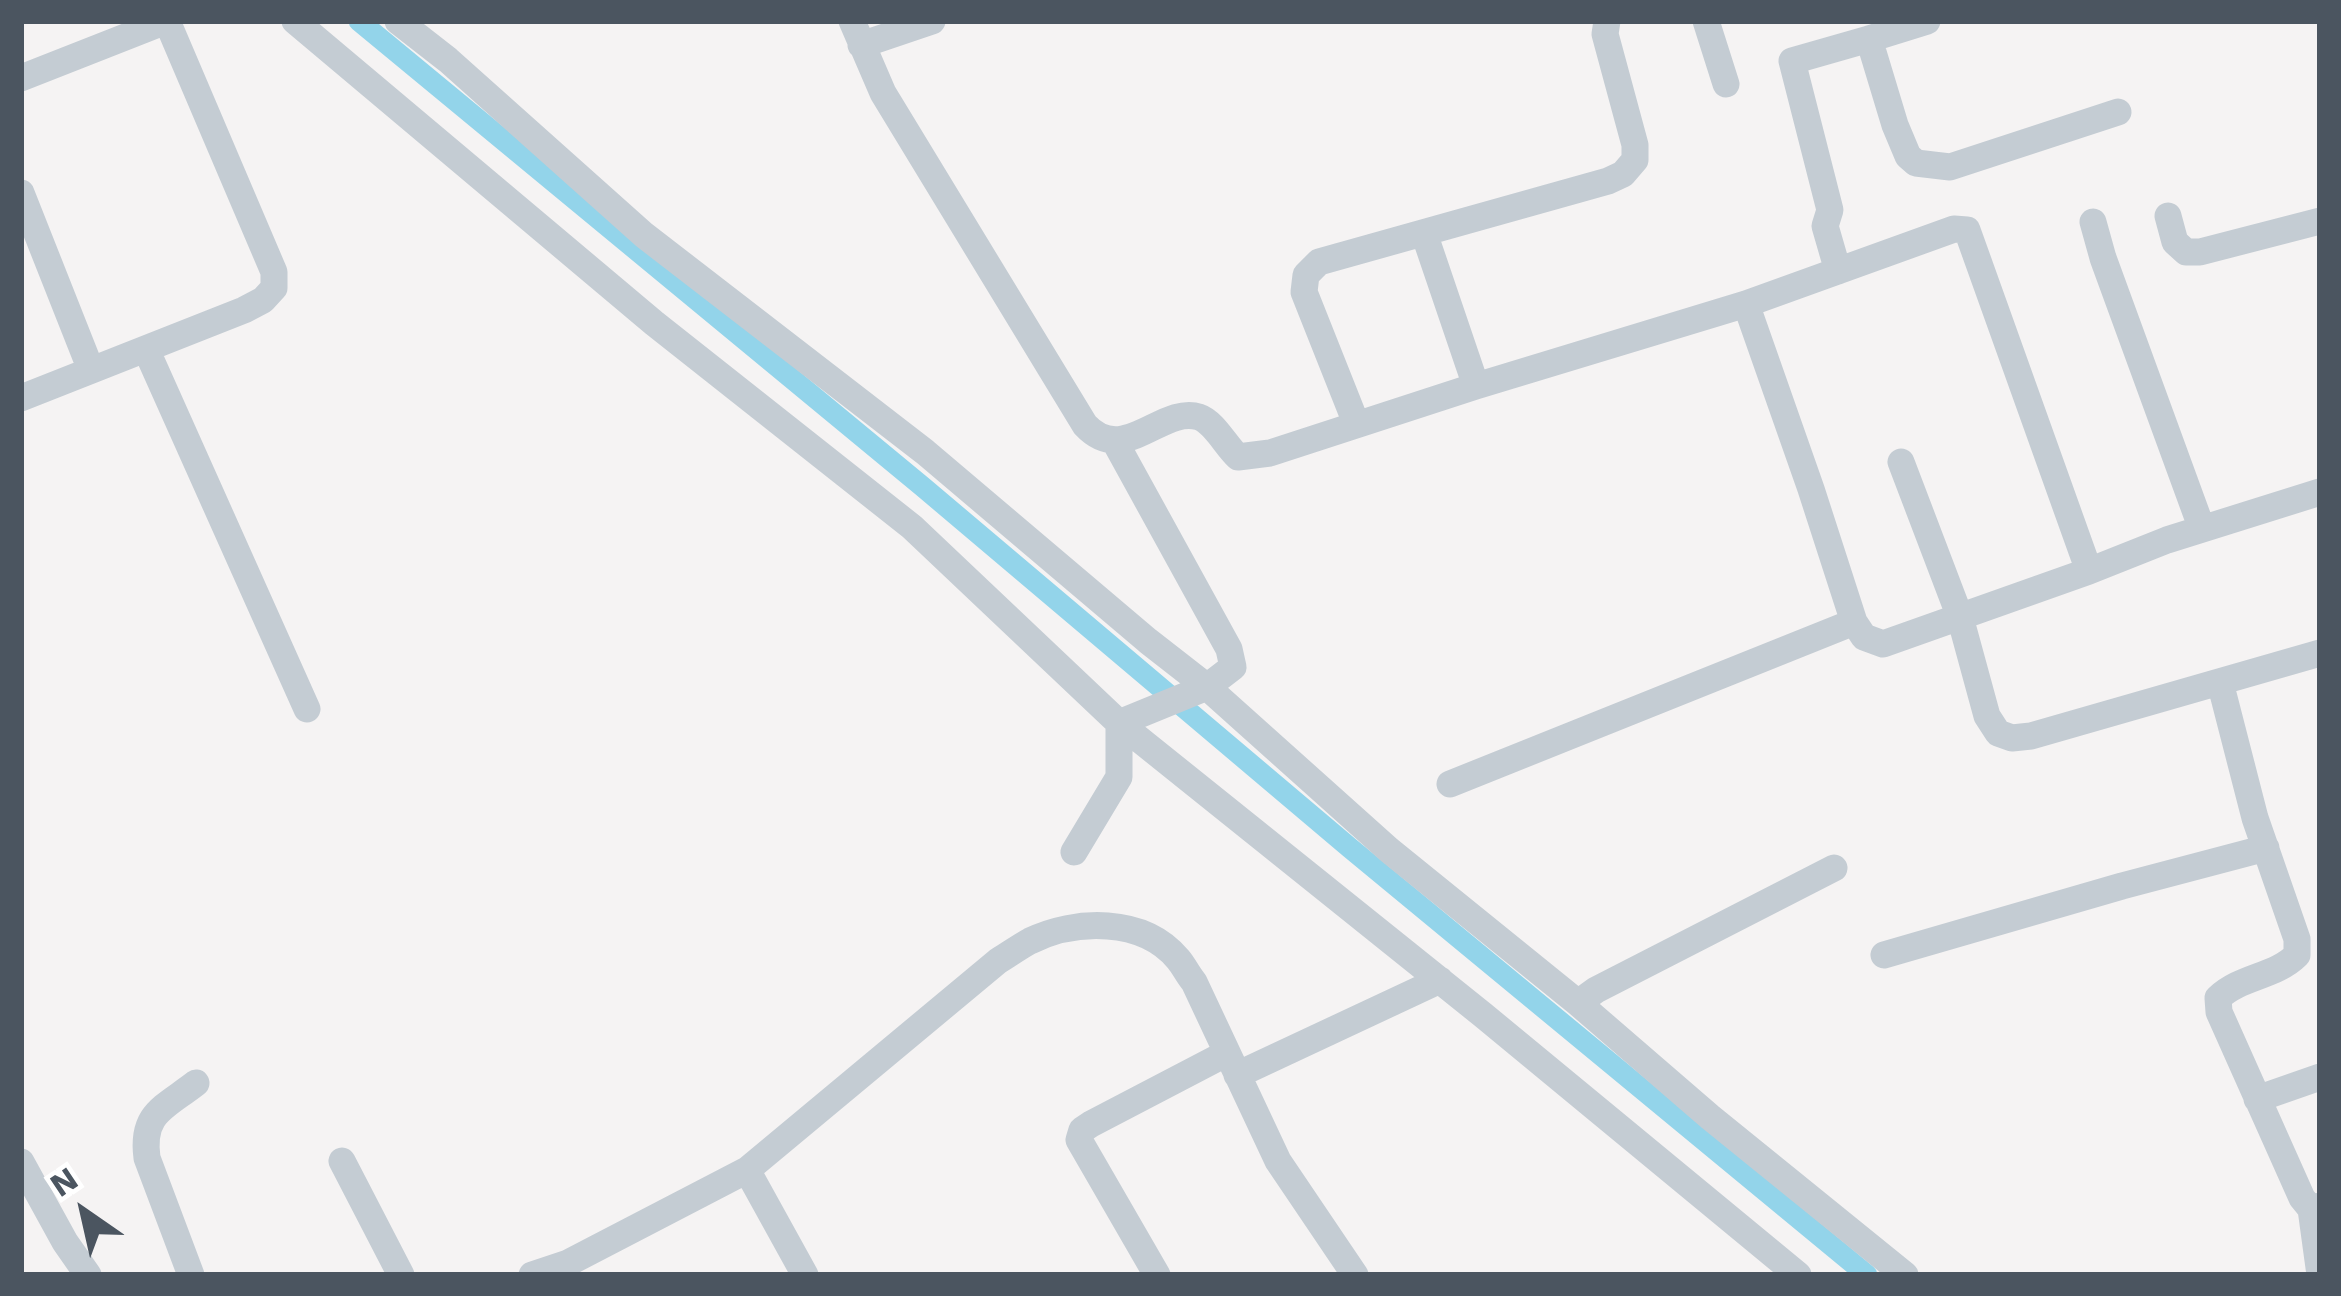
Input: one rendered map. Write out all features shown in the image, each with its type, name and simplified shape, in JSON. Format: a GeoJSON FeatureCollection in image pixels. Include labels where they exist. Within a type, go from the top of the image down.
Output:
{"type":"FeatureCollection","features":[{"type":"Feature","properties":{"kind":"street"},"geometry":{"type":"LineString","coordinates":[[21,77],[167,21],[274,272],[274,288],[244,310],[21,398]]}},
{"type":"Feature","properties":{"kind":"street"},"geometry":{"type":"LineString","coordinates":[[295,21],[654,323],[912,527],[1126,720],[1798,1275]]}},
{"type":"Feature","properties":{"kind":"street"},"geometry":{"type":"LineString","coordinates":[[398,21],[644,235],[925,452],[1148,641],[1198,691],[1905,1275]]}},
{"type":"Feature","properties":{"kind":"street"},"geometry":{"type":"LineString","coordinates":[[932,21],[856,33],[883,93],[1095,435],[1114,440],[1192,416],[1204,418],[1238,458],[1270,453],[1746,304],[1954,229],[1967,230],[2089,572]]}},
{"type":"Feature","properties":{"kind":"street"},"geometry":{"type":"LineString","coordinates":[[1356,423],[1304,292],[1306,275],[1319,262],[1623,174],[1635,160],[1635,145],[1605,34],[1607,21]]}},
{"type":"Feature","properties":{"kind":"street"},"geometry":{"type":"LineString","coordinates":[[1726,84],[1707,25],[1737,21]]}},
{"type":"Feature","properties":{"kind":"street"},"geometry":{"type":"LineString","coordinates":[[1838,271],[1826,226],[1830,210],[1792,61],[1927,21]]}},
{"type":"Feature","properties":{"kind":"street"},"geometry":{"type":"LineString","coordinates":[[1869,39],[1895,125],[1908,156],[1916,163],[1950,167],[2118,112]]}},
{"type":"Feature","properties":{"kind":"street"},"geometry":{"type":"LineString","coordinates":[[21,193],[91,370]]}},
{"type":"Feature","properties":{"kind":"street"},"geometry":{"type":"LineString","coordinates":[[2168,216],[2175,242],[2186,252],[2320,221]]}},
{"type":"Feature","properties":{"kind":"street"},"geometry":{"type":"LineString","coordinates":[[2093,222],[2201,529]]}},
{"type":"Feature","properties":{"kind":"street"},"geometry":{"type":"LineString","coordinates":[[1424,233],[1476,386]]}},
{"type":"Feature","properties":{"kind":"street"},"geometry":{"type":"LineString","coordinates":[[1746,304],[1854,622],[1864,638],[1883,644],[2320,491]]}},
{"type":"Feature","properties":{"kind":"street"},"geometry":{"type":"LineString","coordinates":[[146,349],[307,709]]}},
{"type":"Feature","properties":{"kind":"street"},"geometry":{"type":"LineString","coordinates":[[1114,440],[1229,650],[1233,668],[1198,691],[1126,720]]}},
{"type":"Feature","properties":{"kind":"street"},"geometry":{"type":"LineString","coordinates":[[1901,462],[1960,617],[1987,716],[1998,733],[2012,738],[2031,736],[2320,653]]}},
{"type":"Feature","properties":{"kind":"street"},"geometry":{"type":"LineString","coordinates":[[1450,784],[1854,622]]}},
{"type":"Feature","properties":{"kind":"street"},"geometry":{"type":"LineString","coordinates":[[2220,682],[2255,818],[2297,939],[2296,955],[2285,967],[2229,988],[2218,998],[2219,1012],[2302,1198],[2316,1208],[2320,1275]]}},
{"type":"Feature","properties":{"kind":"street"},"geometry":{"type":"LineString","coordinates":[[1074,852],[1119,777],[1126,720]]}},
{"type":"Feature","properties":{"kind":"street"},"geometry":{"type":"LineString","coordinates":[[1884,955],[2266,848]]}},
{"type":"Feature","properties":{"kind":"street"},"geometry":{"type":"LineString","coordinates":[[1578,1003],[1834,868]]}},
{"type":"Feature","properties":{"kind":"street"},"geometry":{"type":"LineString","coordinates":[[532,1275],[568,1263],[747,1170],[998,961],[1032,940],[1073,927],[1107,926],[1142,933],[1175,956],[1194,982],[1278,1161],[1355,1275]]}},
{"type":"Feature","properties":{"kind":"street"},"geometry":{"type":"LineString","coordinates":[[1157,1275],[1079,1140],[1082,1130],[1440,980]]}},
{"type":"Feature","properties":{"kind":"street"},"geometry":{"type":"LineString","coordinates":[[2257,1099],[2320,1077]]}},
{"type":"Feature","properties":{"kind":"street"},"geometry":{"type":"LineString","coordinates":[[191,1275],[147,1159],[144,1138],[153,1118],[196,1083]]}},
{"type":"Feature","properties":{"kind":"street"},"geometry":{"type":"LineString","coordinates":[[342,1161],[400,1275]]}},
{"type":"Feature","properties":{"kind":"street"},"geometry":{"type":"LineString","coordinates":[[21,1162],[88,1275]]}},
{"type":"Feature","properties":{"kind":"street"},"geometry":{"type":"LineString","coordinates":[[747,1170],[806,1275]]}},
{"type":"Feature","properties":{"kind":"waterway"},"geometry":{"type":"LineString","coordinates":[[359,21],[1867,1275]]}}]}
